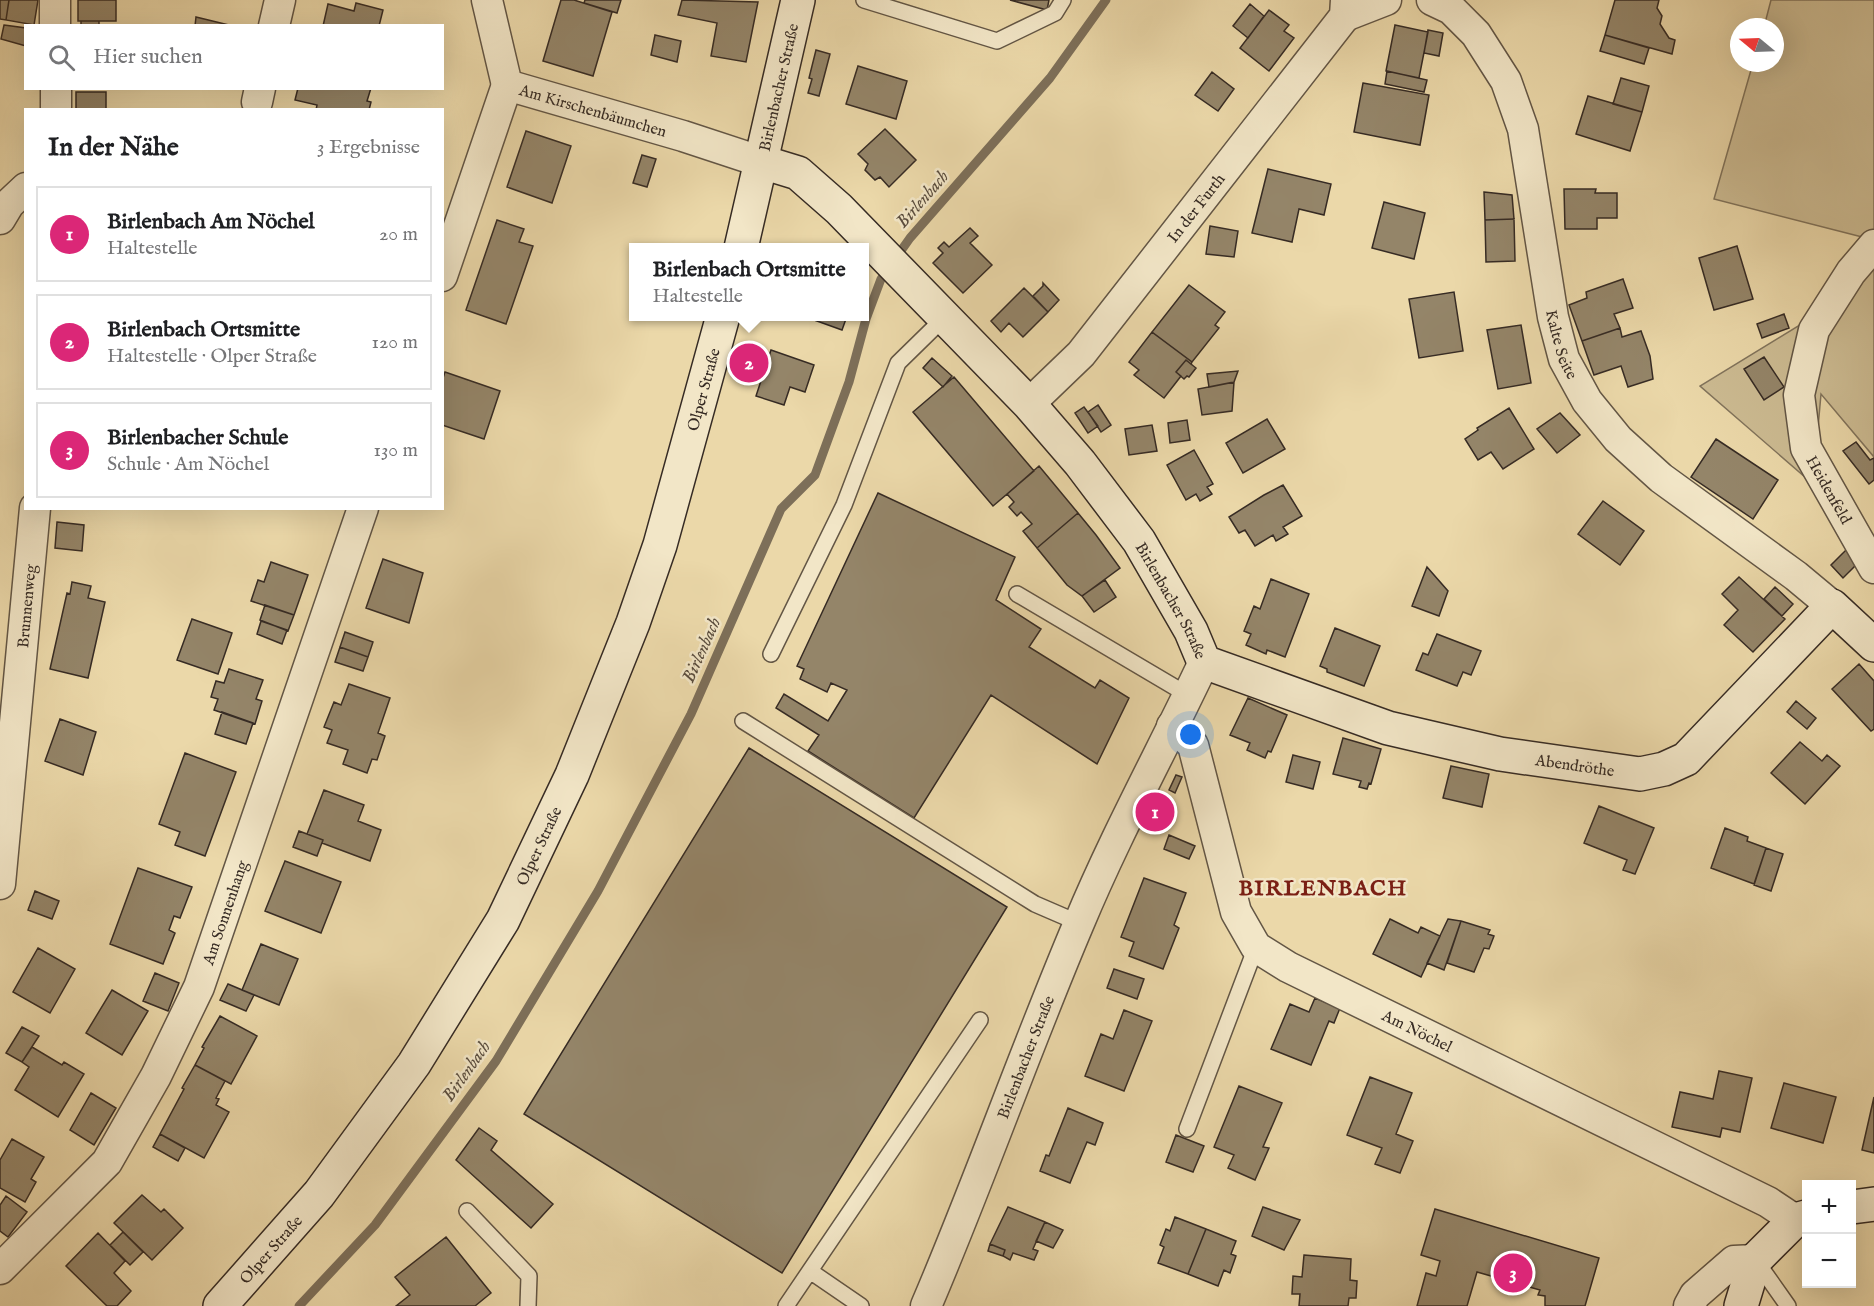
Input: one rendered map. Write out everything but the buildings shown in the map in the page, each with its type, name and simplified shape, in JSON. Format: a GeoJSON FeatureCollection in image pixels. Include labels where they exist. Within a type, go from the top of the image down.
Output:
{"type":"FeatureCollection","features":[{"type":"Feature","properties":{"kind":"street"},"geometry":{"type":"LineString","coordinates":[[55,0],[55,24]]}},
{"type":"Feature","properties":{"kind":"street"},"geometry":{"type":"LineString","coordinates":[[274,24],[279,0]]}},
{"type":"Feature","properties":{"kind":"street","name":"Am Kirschenbäumchen"},"geometry":{"type":"LineString","coordinates":[[488,0],[507,86],[683,136],[762,162]]}},
{"type":"Feature","properties":{"kind":"street","name":"Birlenbacher Straße"},"geometry":{"type":"LineString","coordinates":[[798,0],[762,162],[798,174],[838,209],[1029,404],[1080,463],[1139,541],[1191,631],[1204,662],[1131,807],[1078,923],[926,1306]]}},
{"type":"Feature","properties":{"kind":"street"},"geometry":{"type":"LineString","coordinates":[[1345,8],[1386,0]]}},
{"type":"Feature","properties":{"kind":"street","name":"Kalte Seite"},"geometry":{"type":"LineString","coordinates":[[1432,0],[1451,9],[1476,34],[1506,81],[1523,129],[1553,317],[1564,359],[1587,401],[1618,439],[1661,478],[1796,576],[1832,606]]}},
{"type":"Feature","properties":{"kind":"street","name":"In der Furth"},"geometry":{"type":"LineString","coordinates":[[1029,404],[1081,354],[1345,8]]}},
{"type":"Feature","properties":{"kind":"street"},"geometry":{"type":"LineString","coordinates":[[444,270],[507,86]]}},
{"type":"Feature","properties":{"kind":"street"},"geometry":{"type":"LineString","coordinates":[[56,90],[56,108]]}},
{"type":"Feature","properties":{"kind":"street"},"geometry":{"type":"LineString","coordinates":[[742,243],[762,162]]}},
{"type":"Feature","properties":{"kind":"street"},"geometry":{"type":"LineString","coordinates":[[0,219],[9,204],[24,190]]}},
{"type":"Feature","properties":{"kind":"street","name":"Heidenfeld"},"geometry":{"type":"LineString","coordinates":[[1874,245],[1851,272],[1814,330],[1799,395],[1806,448],[1874,568]]}},
{"type":"Feature","properties":{"kind":"street","name":"Olper Straße"},"geometry":{"type":"LineString","coordinates":[[220,1306],[319,1194],[414,1064],[503,920],[572,775],[633,623],[666,524],[722,321]]}},
{"type":"Feature","properties":{"kind":"street","name":"Brunnenweg"},"geometry":{"type":"LineString","coordinates":[[0,884],[35,510]]}},
{"type":"Feature","properties":{"kind":"street","name":"Am Sonnenhang"},"geometry":{"type":"LineString","coordinates":[[0,1269],[107,1162],[156,1076],[199,987],[362,510]]}},
{"type":"Feature","properties":{"kind":"street"},"geometry":{"type":"LineString","coordinates":[[1832,606],[1874,645]]}},
{"type":"Feature","properties":{"kind":"street","name":"Abendröthe"},"geometry":{"type":"LineString","coordinates":[[1204,662],[1388,728],[1500,754],[1640,774],[1664,769],[1686,759],[1832,606]]}},
{"type":"Feature","properties":{"kind":"street","name":"Am Nöchel"},"geometry":{"type":"LineString","coordinates":[[1172,726],[1193,745],[1236,912],[1256,947],[1288,967],[1801,1218]]}},
{"type":"Feature","properties":{"kind":"street"},"geometry":{"type":"LineString","coordinates":[[1856,1206],[1874,1204]]}},
{"type":"Feature","properties":{"kind":"street"},"geometry":{"type":"LineString","coordinates":[[1741,1306],[1755,1260],[1801,1218]]}},
{"type":"Feature","properties":{"kind":"street"},"geometry":{"type":"LineString","coordinates":[[1689,1306],[1695,1295],[1734,1262],[1755,1260]]}},
{"type":"Feature","properties":{"kind":"lane"},"geometry":{"type":"LineString","coordinates":[[864,0],[997,41],[1055,13],[1063,0]]}},
{"type":"Feature","properties":{"kind":"lane"},"geometry":{"type":"LineString","coordinates":[[771,654],[844,505],[898,363],[945,317]]}},
{"type":"Feature","properties":{"kind":"lane"},"geometry":{"type":"LineString","coordinates":[[1017,594],[1188,695]]}},
{"type":"Feature","properties":{"kind":"lane"},"geometry":{"type":"LineString","coordinates":[[743,721],[1035,904],[1078,923]]}},
{"type":"Feature","properties":{"kind":"lane"},"geometry":{"type":"LineString","coordinates":[[1187,1129],[1256,947]]}},
{"type":"Feature","properties":{"kind":"lane"},"geometry":{"type":"LineString","coordinates":[[786,1306],[980,1020]]}},
{"type":"Feature","properties":{"kind":"lane"},"geometry":{"type":"LineString","coordinates":[[467,1211],[529,1276],[528,1306]]}},
{"type":"Feature","properties":{"kind":"lane"},"geometry":{"type":"LineString","coordinates":[[1755,1260],[1788,1306]]}},
{"type":"Feature","properties":{"kind":"lane"},"geometry":{"type":"LineString","coordinates":[[810,1271],[861,1306]]}},
{"type":"Feature","properties":{"kind":"shaded area"},"geometry":{"type":"Polygon","coordinates":[[[1771,0],[1874,0],[1874,457],[1821,394],[1813,484],[1700,386],[1800,325],[1866,238],[1714,199],[1750,72],[1784,72],[1784,18],[1766,18],[1771,0]]]}},
{"type":"Feature","properties":{"kind":"waterway","name":"Birlenbach"},"geometry":{"type":"LineString","coordinates":[[869,311],[881,279],[910,238],[1050,78],[1106,0]]}},
{"type":"Feature","properties":{"kind":"waterway","name":"Birlenbach"},"geometry":{"type":"LineString","coordinates":[[299,1306],[375,1225],[496,1061],[598,891],[691,714],[781,509],[815,475],[849,382],[865,321]]}},
{"type":"Feature","properties":{"kind":"place","name":"Birlenbach Ortsmitte"},"geometry":{"type":"Point","coordinates":[749,363]}},
{"type":"Feature","properties":{"kind":"place","name":"Birlenbach Am Nöchel"},"geometry":{"type":"Point","coordinates":[1155,812]}},
{"type":"Feature","properties":{"kind":"place","name":"Birlenbacher Schule"},"geometry":{"type":"Point","coordinates":[1513,1273]}},
{"type":"Feature","properties":{"kind":"district","name":"BIRLENBACH"},"geometry":{"type":"Point","coordinates":[1323,887]}}]}
